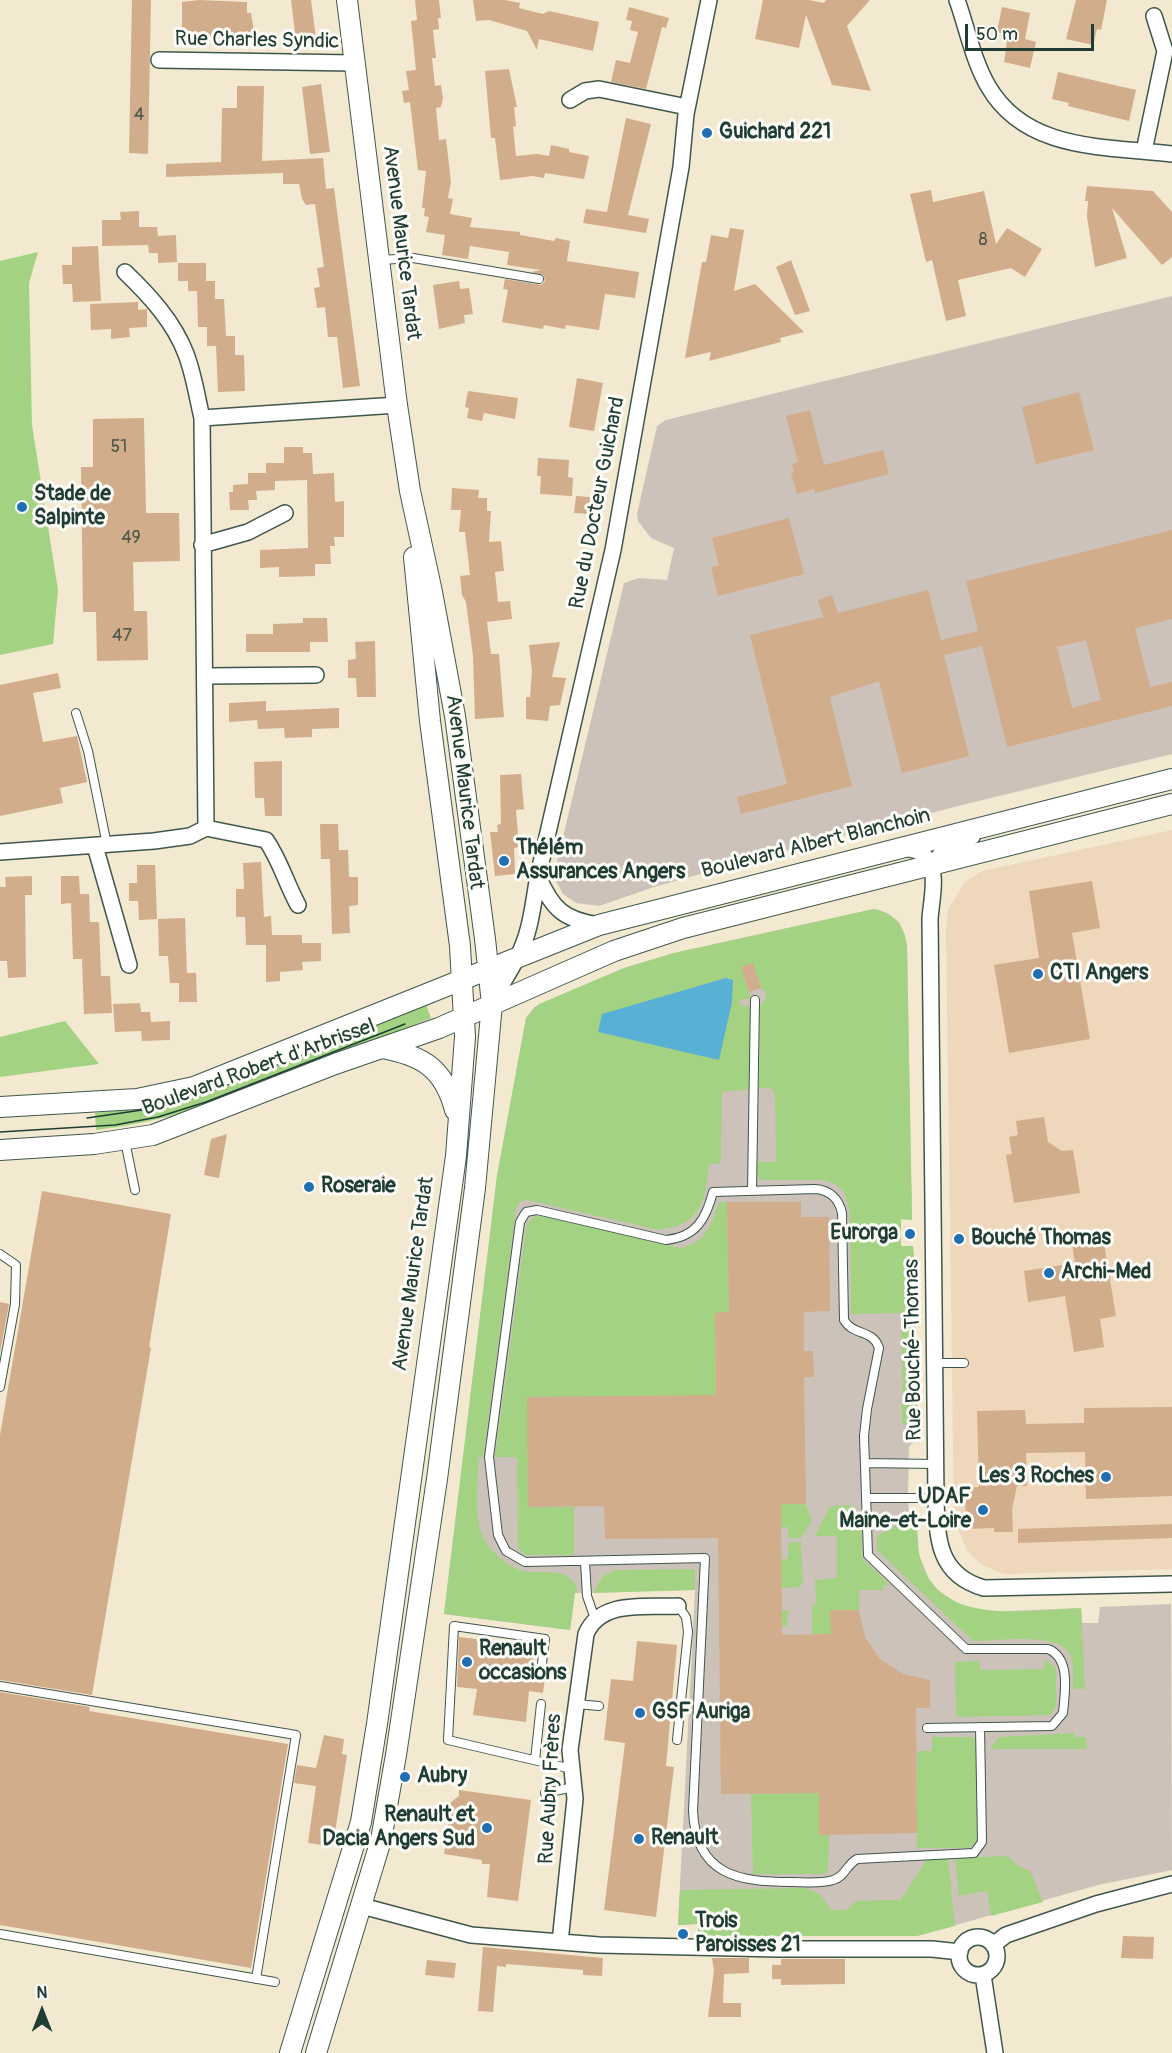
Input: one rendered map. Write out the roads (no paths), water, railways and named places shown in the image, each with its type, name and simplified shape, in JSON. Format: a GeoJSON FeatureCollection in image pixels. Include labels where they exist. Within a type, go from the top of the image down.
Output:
{"type":"FeatureCollection","features":[{"type":"Feature","properties":{"kind":"street","name":"Avenue Maurice Tardat"},"geometry":{"type":"LineString","coordinates":[[291,2053],[361,1822],[379,1712],[456,1156],[464,1064],[464,1016],[476,973],[455,716],[410,491],[346,0]]}},
{"type":"Feature","properties":{"kind":"street","name":"Rue du Docteur Guichard"},"geometry":{"type":"LineString","coordinates":[[492,1004],[503,977],[517,957],[528,929],[538,876],[613,550],[681,167],[687,107],[709,0]]}},
{"type":"Feature","properties":{"kind":"street"},"geometry":{"type":"LineString","coordinates":[[957,0],[987,85],[1000,103],[1033,130],[1064,142],[1172,154]]}},
{"type":"Feature","properties":{"kind":"street"},"geometry":{"type":"LineString","coordinates":[[1144,151],[1165,51],[1154,16]]}},
{"type":"Feature","properties":{"kind":"street","name":"Rue Charles Syndic"},"geometry":{"type":"LineString","coordinates":[[159,60],[354,63]]}},
{"type":"Feature","properties":{"kind":"street"},"geometry":{"type":"LineString","coordinates":[[570,100],[585,91],[599,89],[687,107]]}},
{"type":"Feature","properties":{"kind":"street"},"geometry":{"type":"LineString","coordinates":[[124,272],[147,293],[168,321],[186,354],[202,418],[206,828]]}},
{"type":"Feature","properties":{"kind":"street"},"geometry":{"type":"LineString","coordinates":[[202,418],[397,405]]}},
{"type":"Feature","properties":{"kind":"street","name":"Avenue Maurice Tardat"},"geometry":{"type":"LineString","coordinates":[[316,2053],[382,1834],[437,1479],[475,1188],[492,1004],[476,973],[430,721],[410,519],[410,491]]}},
{"type":"Feature","properties":{"kind":"street"},"geometry":{"type":"LineString","coordinates":[[202,545],[248,532],[285,513]]}},
{"type":"Feature","properties":{"kind":"street"},"geometry":{"type":"LineString","coordinates":[[205,675],[316,675]]}},
{"type":"Feature","properties":{"kind":"street","name":"Boulevard Albert Blanchoin"},"geometry":{"type":"LineString","coordinates":[[476,973],[599,925],[1172,779]]}},
{"type":"Feature","properties":{"kind":"street"},"geometry":{"type":"LineString","coordinates":[[492,1004],[614,951],[683,928],[1172,804]]}},
{"type":"Feature","properties":{"kind":"street"},"geometry":{"type":"LineString","coordinates":[[931,866],[945,849],[970,838],[986,825]]}},
{"type":"Feature","properties":{"kind":"street"},"geometry":{"type":"LineString","coordinates":[[0,852],[190,836],[206,828],[266,840],[279,859],[287,885],[298,905]]}},
{"type":"Feature","properties":{"kind":"street"},"geometry":{"type":"LineString","coordinates":[[101,845],[129,965]]}},
{"type":"Feature","properties":{"kind":"street"},"geometry":{"type":"LineString","coordinates":[[902,847],[921,853],[931,866]]}},
{"type":"Feature","properties":{"kind":"street","name":"Rue Bouché-Thomas"},"geometry":{"type":"LineString","coordinates":[[931,866],[933,875],[930,919],[934,1363],[936,1498],[941,1552],[953,1571],[972,1585],[995,1589],[1172,1584]]}},
{"type":"Feature","properties":{"kind":"street"},"geometry":{"type":"LineString","coordinates":[[538,876],[557,910],[579,921],[599,925]]}},
{"type":"Feature","properties":{"kind":"street","name":"Boulevard Robert d'Arbrissel"},"geometry":{"type":"LineString","coordinates":[[0,1107],[137,1099],[194,1087],[476,973]]}},
{"type":"Feature","properties":{"kind":"street","name":"Boulevard Robert d'Arbrissel"},"geometry":{"type":"LineString","coordinates":[[0,1150],[68,1146],[153,1135],[201,1114],[381,1048],[492,1004]]}},
{"type":"Feature","properties":{"kind":"street"},"geometry":{"type":"LineString","coordinates":[[381,1048],[407,1054],[434,1069],[448,1087],[458,1120]]}},
{"type":"Feature","properties":{"kind":"street"},"geometry":{"type":"LineString","coordinates":[[595,1619],[617,1609],[678,1606]]}},
{"type":"Feature","properties":{"kind":"street","name":"Rue Aubry Frères"},"geometry":{"type":"LineString","coordinates":[[560,1942],[575,1799],[570,1749],[586,1634],[595,1619]]}},
{"type":"Feature","properties":{"kind":"street"},"geometry":{"type":"LineString","coordinates":[[993,1945],[1006,1935],[1096,1904],[1172,1884]]}},
{"type":"Feature","properties":{"kind":"street"},"geometry":{"type":"LineString","coordinates":[[362,1906],[471,1935],[560,1942],[779,1949],[933,1949],[960,1952]]}},
{"type":"Feature","properties":{"kind":"street"},"geometry":{"type":"LineString","coordinates":[[983,1938],[993,1945],[996,1963],[983,1975],[965,1970],[959,1959],[960,1952],[971,1939],[983,1938]]}},
{"type":"Feature","properties":{"kind":"street"},"geometry":{"type":"LineString","coordinates":[[983,1975],[995,2053]]}},
{"type":"Feature","properties":{"kind":"lane"},"geometry":{"type":"LineString","coordinates":[[379,260],[413,258],[539,279]]}},
{"type":"Feature","properties":{"kind":"lane"},"geometry":{"type":"LineString","coordinates":[[76,713],[88,751],[101,845]]}},
{"type":"Feature","properties":{"kind":"lane"},"geometry":{"type":"LineString","coordinates":[[752,1191],[755,1000]]}},
{"type":"Feature","properties":{"kind":"lane"},"geometry":{"type":"LineString","coordinates":[[125,1139],[135,1190]]}},
{"type":"Feature","properties":{"kind":"lane"},"geometry":{"type":"LineString","coordinates":[[927,1728],[980,1727],[1052,1726],[1057,1723],[1064,1707],[1061,1659],[1053,1651],[1042,1648],[966,1649],[868,1555],[865,1463],[867,1409],[879,1348],[869,1334],[852,1329],[844,1320],[841,1206],[833,1195],[822,1189],[713,1192],[702,1222],[690,1233],[674,1239],[658,1239],[537,1210],[526,1212],[522,1216],[489,1456],[498,1535],[506,1551],[525,1562],[705,1558],[694,1822],[705,1852],[722,1870],[732,1876],[755,1882],[831,1881],[842,1876],[853,1861],[861,1858],[974,1853],[982,1842],[980,1727]]}},
{"type":"Feature","properties":{"kind":"lane"},"geometry":{"type":"LineString","coordinates":[[0,1254],[16,1265],[15,1304],[0,1387]]}},
{"type":"Feature","properties":{"kind":"lane"},"geometry":{"type":"LineString","coordinates":[[934,1363],[964,1363]]}},
{"type":"Feature","properties":{"kind":"lane"},"geometry":{"type":"LineString","coordinates":[[865,1463],[936,1464]]}},
{"type":"Feature","properties":{"kind":"lane"},"geometry":{"type":"LineString","coordinates":[[866,1498],[936,1498]]}},
{"type":"Feature","properties":{"kind":"lane"},"geometry":{"type":"LineString","coordinates":[[585,1562],[586,1596],[595,1619]]}},
{"type":"Feature","properties":{"kind":"lane"},"geometry":{"type":"LineString","coordinates":[[677,1740],[688,1632],[686,1617],[678,1606]]}},
{"type":"Feature","properties":{"kind":"lane"},"geometry":{"type":"LineString","coordinates":[[542,1663],[545,1639],[454,1626],[448,1740],[572,1769]]}},
{"type":"Feature","properties":{"kind":"lane"},"geometry":{"type":"LineString","coordinates":[[0,1686],[296,1735],[256,1979]]}},
{"type":"Feature","properties":{"kind":"lane"},"geometry":{"type":"LineString","coordinates":[[535,1760],[542,1704]]}},
{"type":"Feature","properties":{"kind":"lane"},"geometry":{"type":"LineString","coordinates":[[576,1704],[599,1706]]}},
{"type":"Feature","properties":{"kind":"lane"},"geometry":{"type":"LineString","coordinates":[[545,1793],[574,1787]]}},
{"type":"Feature","properties":{"kind":"lane"},"geometry":{"type":"LineString","coordinates":[[0,1934],[275,1982]]}},
{"type":"Feature","properties":{"kind":"water"},"geometry":{"type":"Polygon","coordinates":[[[726,978],[733,980],[732,1002],[719,1060],[598,1032],[602,1014],[726,978]]]}},
{"type":"Feature","properties":{"kind":"tram line"},"geometry":{"type":"LineString","coordinates":[[0,1132],[115,1125],[158,1117],[206,1102],[405,1024]]}},
{"type":"Feature","properties":{"kind":"tram line"},"geometry":{"type":"LineString","coordinates":[[87,1118],[156,1108]]}},
{"type":"Feature","properties":{"kind":"place","name":"Guichard 221"},"geometry":{"type":"Point","coordinates":[707,133]}},
{"type":"Feature","properties":{"kind":"place","name":"Stade de Salpinte"},"geometry":{"type":"Point","coordinates":[22,507]}},
{"type":"Feature","properties":{"kind":"place","name":"Thélém Assurances Angers"},"geometry":{"type":"Point","coordinates":[504,861]}},
{"type":"Feature","properties":{"kind":"place","name":"CTI Angers"},"geometry":{"type":"Point","coordinates":[1038,974]}},
{"type":"Feature","properties":{"kind":"place","name":"Roseraie"},"geometry":{"type":"Point","coordinates":[309,1187]}},
{"type":"Feature","properties":{"kind":"place","name":"Eurorga"},"geometry":{"type":"Point","coordinates":[910,1234]}},
{"type":"Feature","properties":{"kind":"place","name":"Bouché Thomas"},"geometry":{"type":"Point","coordinates":[959,1239]}},
{"type":"Feature","properties":{"kind":"place","name":"Archi-Med"},"geometry":{"type":"Point","coordinates":[1049,1273]}},
{"type":"Feature","properties":{"kind":"place","name":"Les 3 Roches"},"geometry":{"type":"Point","coordinates":[1106,1477]}},
{"type":"Feature","properties":{"kind":"place","name":"UDAF Maine-et-Loire"},"geometry":{"type":"Point","coordinates":[983,1510]}},
{"type":"Feature","properties":{"kind":"place","name":"Renault occasions"},"geometry":{"type":"Point","coordinates":[467,1662]}},
{"type":"Feature","properties":{"kind":"place","name":"GSF Auriga"},"geometry":{"type":"Point","coordinates":[640,1713]}},
{"type":"Feature","properties":{"kind":"place","name":"Aubry"},"geometry":{"type":"Point","coordinates":[405,1777]}},
{"type":"Feature","properties":{"kind":"place","name":"Renault et Dacia Angers Sud"},"geometry":{"type":"Point","coordinates":[487,1828]}},
{"type":"Feature","properties":{"kind":"place","name":"Renault"},"geometry":{"type":"Point","coordinates":[639,1839]}},
{"type":"Feature","properties":{"kind":"place","name":"Trois Paroisses 21"},"geometry":{"type":"Point","coordinates":[683,1934]}}]}
